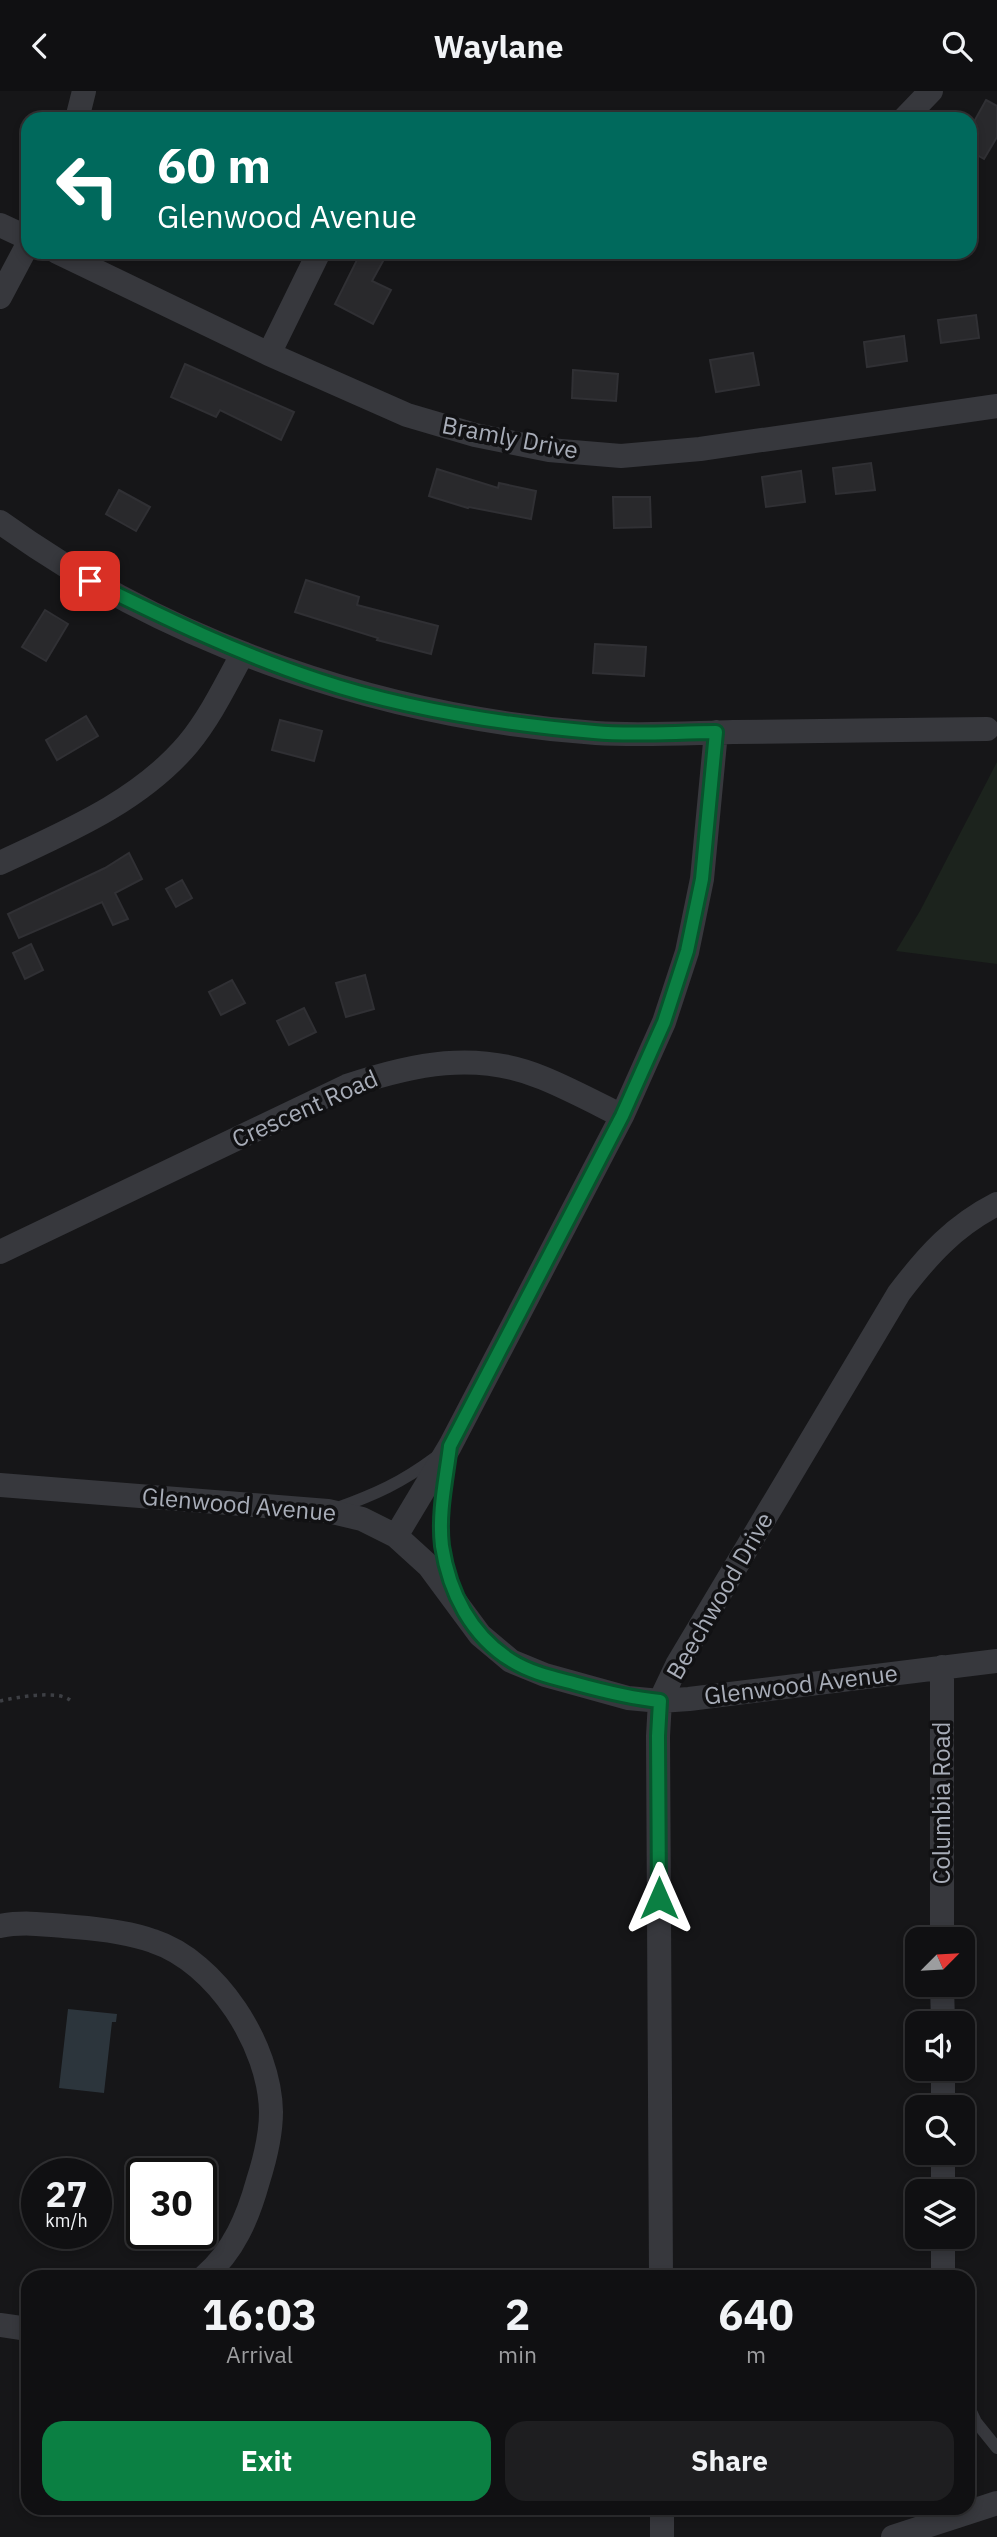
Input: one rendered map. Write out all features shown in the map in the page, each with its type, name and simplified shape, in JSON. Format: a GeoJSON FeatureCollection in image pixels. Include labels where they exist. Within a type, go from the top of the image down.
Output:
{"type":"FeatureCollection","features":[{"type":"Feature","properties":{"kind":"street"},"geometry":{"type":"LineString","coordinates":[[79,112],[85,91]]}},
{"type":"Feature","properties":{"kind":"street"},"geometry":{"type":"LineString","coordinates":[[911,112],[931,91]]}},
{"type":"Feature","properties":{"kind":"street"},"geometry":{"type":"LineString","coordinates":[[0,225],[21,235]]}},
{"type":"Feature","properties":{"kind":"street"},"geometry":{"type":"LineString","coordinates":[[0,297],[21,257]]}},
{"type":"Feature","properties":{"kind":"street","name":"Bramly Drive"},"geometry":{"type":"LineString","coordinates":[[72,259],[269,354],[407,415],[475,435],[549,450],[621,456],[700,449],[997,406]]}},
{"type":"Feature","properties":{"kind":"street"},"geometry":{"type":"LineString","coordinates":[[269,354],[316,259]]}},
{"type":"Feature","properties":{"kind":"street"},"geometry":{"type":"LineString","coordinates":[[0,522],[90,581],[174,623],[243,653],[320,681],[395,701],[506,722],[597,733],[987,729]]}},
{"type":"Feature","properties":{"kind":"street"},"geometry":{"type":"LineString","coordinates":[[0,863],[82,824],[124,799],[158,772],[187,745],[212,711],[243,653]]}},
{"type":"Feature","properties":{"kind":"street"},"geometry":{"type":"LineString","coordinates":[[396,1536],[450,1446],[622,1116],[664,1022],[687,951],[702,879],[716,732]]}},
{"type":"Feature","properties":{"kind":"street","name":"Crescent Road"},"geometry":{"type":"LineString","coordinates":[[0,1252],[347,1086],[396,1070],[442,1062],[499,1064],[542,1077],[622,1116]]}},
{"type":"Feature","properties":{"kind":"street","name":"Beechwood Drive"},"geometry":{"type":"LineString","coordinates":[[661,2270],[660,1701],[677,1665],[899,1293],[949,1234],[997,1204]]}},
{"type":"Feature","properties":{"kind":"street","name":"Glenwood Avenue"},"geometry":{"type":"LineString","coordinates":[[0,1485],[328,1511],[362,1519],[396,1536],[429,1566],[480,1635],[511,1661],[545,1675],[628,1698],[660,1701],[997,1661]]}},
{"type":"Feature","properties":{"kind":"street","name":"Columbia Road"},"geometry":{"type":"LineString","coordinates":[[942,1667],[942,1927]]}},
{"type":"Feature","properties":{"kind":"street"},"geometry":{"type":"LineString","coordinates":[[0,1926],[37,1923],[109,1930],[155,1941],[201,1969],[223,1992],[245,2024],[267,2079],[271,2113],[268,2141],[248,2215],[230,2249],[210,2270]]}},
{"type":"Feature","properties":{"kind":"street"},"geometry":{"type":"LineString","coordinates":[[943,2249],[943,2270]]}},
{"type":"Feature","properties":{"kind":"street"},"geometry":{"type":"LineString","coordinates":[[0,2325],[21,2328]]}},
{"type":"Feature","properties":{"kind":"street"},"geometry":{"type":"LineString","coordinates":[[975,2507],[997,2503]]}},
{"type":"Feature","properties":{"kind":"street"},"geometry":{"type":"LineString","coordinates":[[662,2515],[662,2537]]}},
{"type":"Feature","properties":{"kind":"street"},"geometry":{"type":"LineString","coordinates":[[893,2537],[939,2515]]}},
{"type":"Feature","properties":{"kind":"lane"},"geometry":{"type":"LineString","coordinates":[[328,1511],[380,1493],[408,1478],[450,1446]]}},
{"type":"Feature","properties":{"kind":"lane"},"geometry":{"type":"LineString","coordinates":[[450,1446],[442,1507],[442,1547],[458,1606]]}},
{"type":"Feature","properties":{"kind":"lane"},"geometry":{"type":"LineString","coordinates":[[975,2420],[997,2448]]}},
{"type":"Feature","properties":{"kind":"path"},"geometry":{"type":"LineString","coordinates":[[0,1700],[56,1695],[64,1695],[70,1700]]}},
{"type":"Feature","properties":{"kind":"shaded area"},"geometry":{"type":"Polygon","coordinates":[[[997,762],[997,964],[896,951],[920,911],[997,762]]]}},
{"type":"Feature","properties":{"kind":"shaded area"},"geometry":{"type":"Polygon","coordinates":[[[68,2009],[117,2014],[116,2022],[112,2022],[104,2093],[59,2088],[68,2009]]]}},
{"type":"Feature","properties":{"kind":"building"},"geometry":{"type":"Polygon","coordinates":[[[986,100],[997,106],[997,137],[984,159],[977,155],[977,116],[986,100]]]}},
{"type":"Feature","properties":{"kind":"building"},"geometry":{"type":"Polygon","coordinates":[[[358,259],[384,259],[372,281],[391,290],[373,324],[335,304],[358,259]]]}},
{"type":"Feature","properties":{"kind":"building"},"geometry":{"type":"Polygon","coordinates":[[[976,315],[979,338],[941,343],[938,320],[976,315]]]}},
{"type":"Feature","properties":{"kind":"building"},"geometry":{"type":"Polygon","coordinates":[[[904,336],[907,361],[867,367],[864,342],[904,336]]]}},
{"type":"Feature","properties":{"kind":"building"},"geometry":{"type":"Polygon","coordinates":[[[753,353],[759,385],[716,392],[710,360],[753,353]]]}},
{"type":"Feature","properties":{"kind":"building"},"geometry":{"type":"Polygon","coordinates":[[[185,364],[294,412],[281,440],[220,410],[216,417],[171,397],[185,364]]]}},
{"type":"Feature","properties":{"kind":"building"},"geometry":{"type":"Polygon","coordinates":[[[573,370],[618,374],[616,401],[572,398],[573,370]]]}},
{"type":"Feature","properties":{"kind":"building"},"geometry":{"type":"Polygon","coordinates":[[[871,463],[875,490],[836,494],[833,468],[871,463]]]}},
{"type":"Feature","properties":{"kind":"building"},"geometry":{"type":"Polygon","coordinates":[[[437,469],[498,488],[499,483],[536,491],[531,519],[468,508],[429,496],[437,469]]]}},
{"type":"Feature","properties":{"kind":"building"},"geometry":{"type":"Polygon","coordinates":[[[801,471],[805,502],[766,507],[762,477],[801,471]]]}},
{"type":"Feature","properties":{"kind":"building"},"geometry":{"type":"Polygon","coordinates":[[[119,490],[150,507],[136,531],[106,514],[119,490]]]}},
{"type":"Feature","properties":{"kind":"building"},"geometry":{"type":"Polygon","coordinates":[[[613,497],[650,497],[651,527],[614,528],[613,497]]]}},
{"type":"Feature","properties":{"kind":"building"},"geometry":{"type":"Polygon","coordinates":[[[306,580],[359,597],[357,605],[438,626],[431,654],[377,640],[378,638],[295,612],[306,580]]]}},
{"type":"Feature","properties":{"kind":"building"},"geometry":{"type":"Polygon","coordinates":[[[45,610],[68,624],[46,661],[22,647],[45,610]]]}},
{"type":"Feature","properties":{"kind":"building"},"geometry":{"type":"Polygon","coordinates":[[[595,644],[646,647],[644,676],[593,673],[595,644]]]}},
{"type":"Feature","properties":{"kind":"building"},"geometry":{"type":"Polygon","coordinates":[[[86,716],[98,736],[57,760],[46,740],[86,716]]]}},
{"type":"Feature","properties":{"kind":"building"},"geometry":{"type":"Polygon","coordinates":[[[280,720],[322,731],[314,761],[272,750],[280,720]]]}},
{"type":"Feature","properties":{"kind":"building"},"geometry":{"type":"Polygon","coordinates":[[[129,853],[142,879],[115,893],[128,919],[113,925],[102,902],[19,938],[8,914],[105,868],[129,853]]]}},
{"type":"Feature","properties":{"kind":"building"},"geometry":{"type":"Polygon","coordinates":[[[182,880],[192,898],[176,907],[166,889],[182,880]]]}},
{"type":"Feature","properties":{"kind":"building"},"geometry":{"type":"Polygon","coordinates":[[[31,944],[43,970],[25,979],[13,953],[31,944]]]}},
{"type":"Feature","properties":{"kind":"building"},"geometry":{"type":"Polygon","coordinates":[[[365,975],[374,1009],[346,1017],[336,983],[365,975]]]}},
{"type":"Feature","properties":{"kind":"building"},"geometry":{"type":"Polygon","coordinates":[[[232,980],[245,1003],[221,1015],[209,992],[232,980]]]}},
{"type":"Feature","properties":{"kind":"building"},"geometry":{"type":"Polygon","coordinates":[[[304,1008],[316,1032],[289,1045],[277,1021],[304,1008]]]}},
{"type":"Feature","properties":{"kind":"route"},"geometry":{"type":"LineString","coordinates":[[90,581],[174,623],[243,653],[320,681],[419,707],[506,722],[597,733],[716,732],[702,879],[687,951],[664,1022],[622,1116],[450,1446],[442,1507],[442,1547],[458,1606],[480,1635],[511,1661],[545,1675],[628,1698],[660,1701],[659,1898]]}}]}
